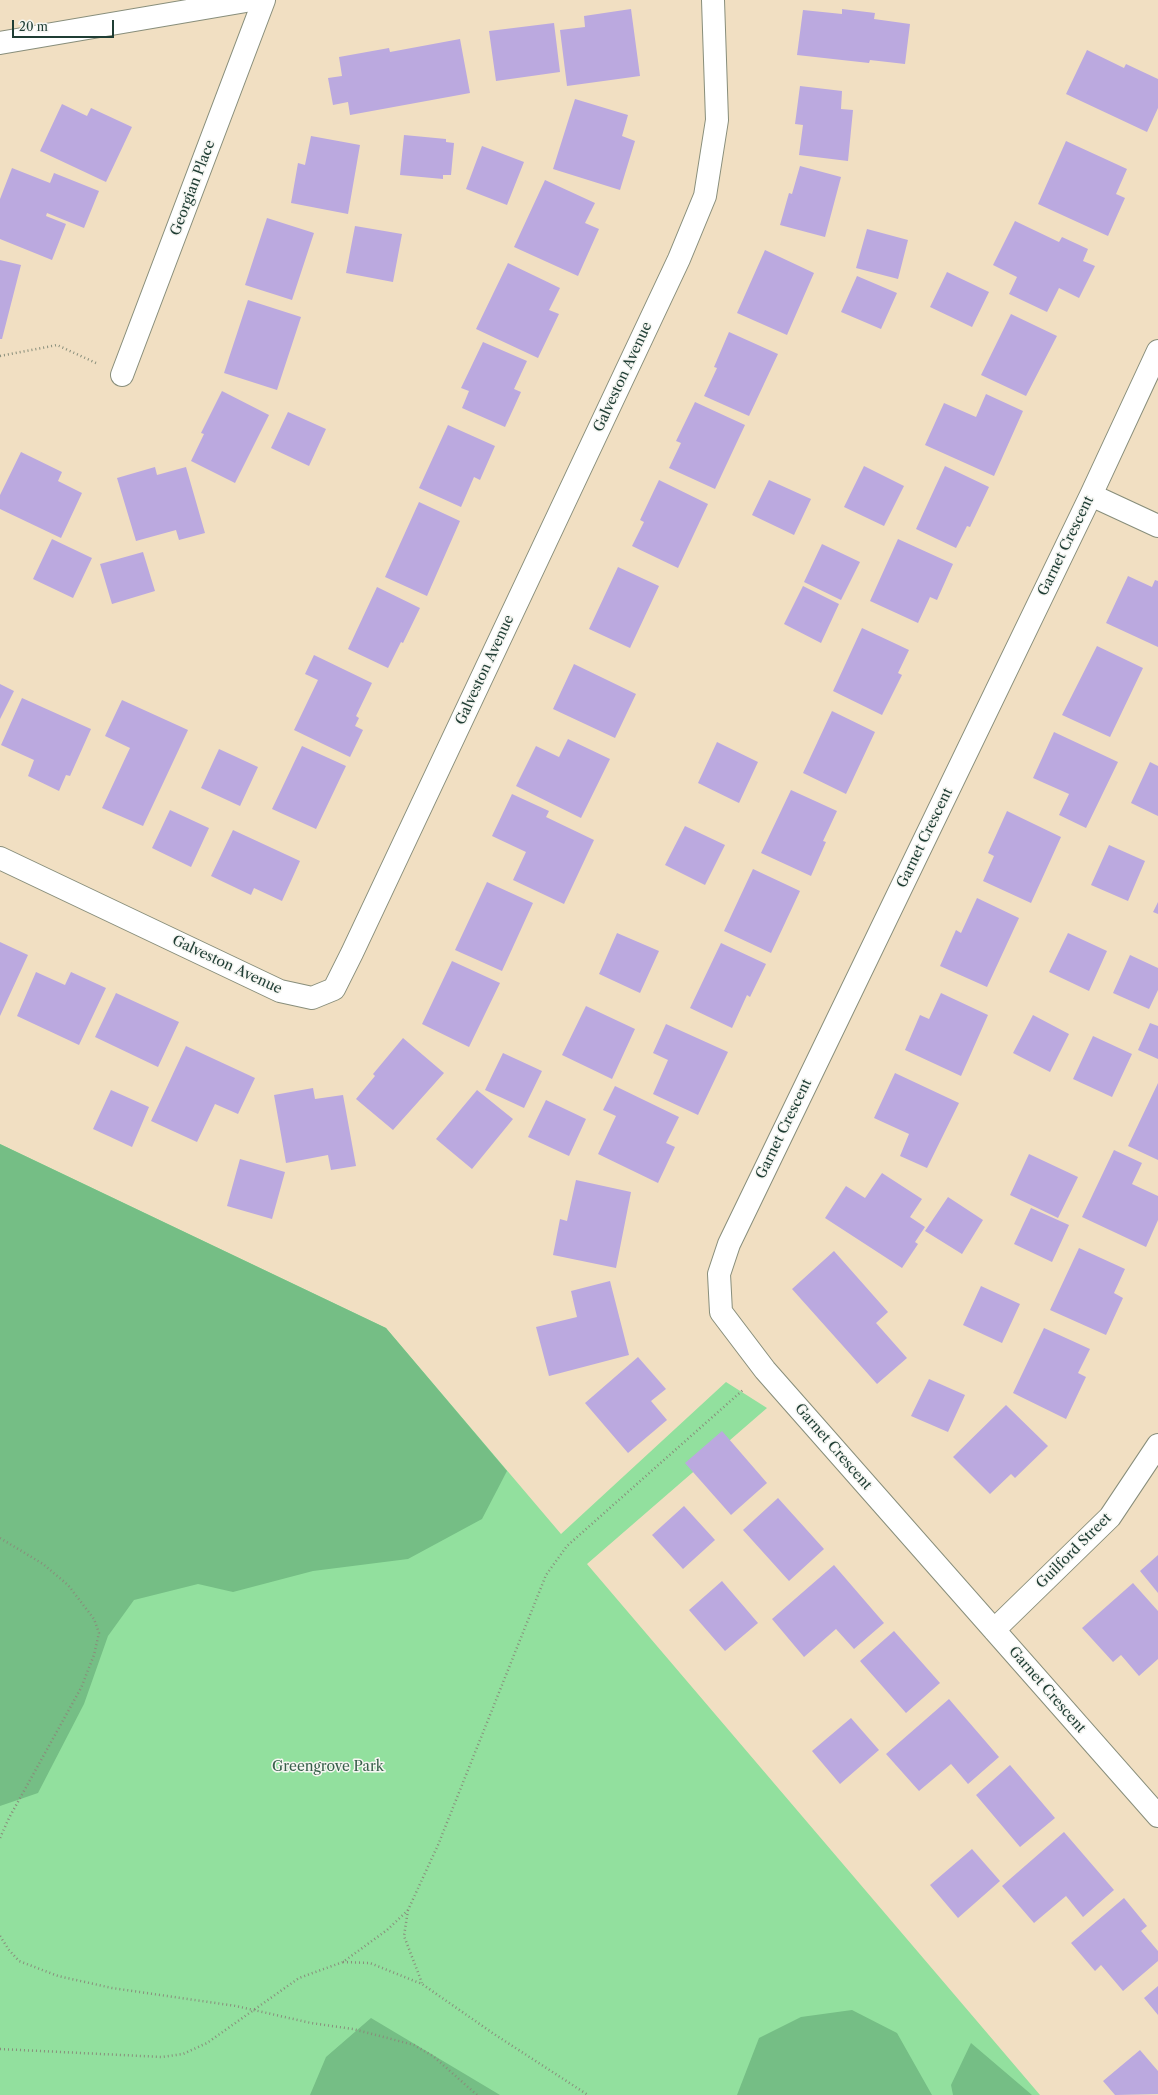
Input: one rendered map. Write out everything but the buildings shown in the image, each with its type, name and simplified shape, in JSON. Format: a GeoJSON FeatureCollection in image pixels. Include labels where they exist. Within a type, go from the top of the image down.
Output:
{"type":"FeatureCollection","features":[{"type":"Feature","properties":{"kind":"street"},"geometry":{"type":"LineString","coordinates":[[0,43],[252,0]]}},
{"type":"Feature","properties":{"kind":"street","name":"Georgian Place"},"geometry":{"type":"LineString","coordinates":[[122,375],[264,0]]}},
{"type":"Feature","properties":{"kind":"street","name":"Galveston Avenue"},"geometry":{"type":"LineString","coordinates":[[0,858],[280,991],[312,998],[334,989],[675,266],[705,196],[717,120],[713,0]]}},
{"type":"Feature","properties":{"kind":"street","name":"Garnet Crescent"},"geometry":{"type":"LineString","coordinates":[[1158,351],[1091,495],[729,1244],[719,1274],[721,1312],[765,1370],[1158,1816]]}},
{"type":"Feature","properties":{"kind":"street"},"geometry":{"type":"LineString","coordinates":[[1091,495],[1158,526]]}},
{"type":"Feature","properties":{"kind":"street","name":"Guilford Street"},"geometry":{"type":"LineString","coordinates":[[994,1630],[1110,1517],[1158,1445]]}},
{"type":"Feature","properties":{"kind":"path"},"geometry":{"type":"LineString","coordinates":[[0,356],[57,345],[122,375]]}},
{"type":"Feature","properties":{"kind":"path"},"geometry":{"type":"LineString","coordinates":[[422,1984],[404,1936],[408,1910],[438,1845],[546,1575],[567,1546],[746,1387]]}},
{"type":"Feature","properties":{"kind":"path"},"geometry":{"type":"LineString","coordinates":[[0,1538],[43,1564],[68,1585],[94,1619],[99,1633],[94,1655],[81,1688],[9,1818],[0,1838]]}},
{"type":"Feature","properties":{"kind":"path"},"geometry":{"type":"LineString","coordinates":[[0,2049],[162,2058],[183,2054],[207,2043],[299,1978],[343,1962],[387,1930],[408,1910]]}},
{"type":"Feature","properties":{"kind":"path"},"geometry":{"type":"LineString","coordinates":[[0,1936],[19,1961],[58,1976],[120,1989],[236,2006],[252,2011],[311,2023],[353,2028],[414,2045],[433,2056],[477,2095]]}},
{"type":"Feature","properties":{"kind":"path"},"geometry":{"type":"LineString","coordinates":[[343,1962],[370,1964],[422,1984],[487,2029],[588,2095]]}},
{"type":"Feature","properties":{"kind":"green space","name":"Greengrove Park"},"geometry":{"type":"Polygon","coordinates":[[[0,1144],[386,1328],[561,1534],[726,1382],[767,1408],[587,1564],[1040,2095],[0,2095],[0,1144]]]}},
{"type":"Feature","properties":{"kind":"green space"},"geometry":{"type":"Polygon","coordinates":[[[0,1144],[386,1328],[507,1471],[482,1519],[408,1559],[313,1571],[233,1592],[198,1584],[134,1600],[108,1636],[84,1704],[38,1793],[0,1806],[0,1144]]]}},
{"type":"Feature","properties":{"kind":"green space"},"geometry":{"type":"Polygon","coordinates":[[[852,2010],[897,2033],[932,2095],[737,2095],[759,2038],[801,2017],[852,2010]]]}},
{"type":"Feature","properties":{"kind":"green space"},"geometry":{"type":"Polygon","coordinates":[[[371,2018],[500,2095],[310,2095],[326,2057],[371,2018]]]}},
{"type":"Feature","properties":{"kind":"green space"},"geometry":{"type":"Polygon","coordinates":[[[971,2043],[1032,2095],[953,2095],[951,2085],[971,2043]]]}}]}
